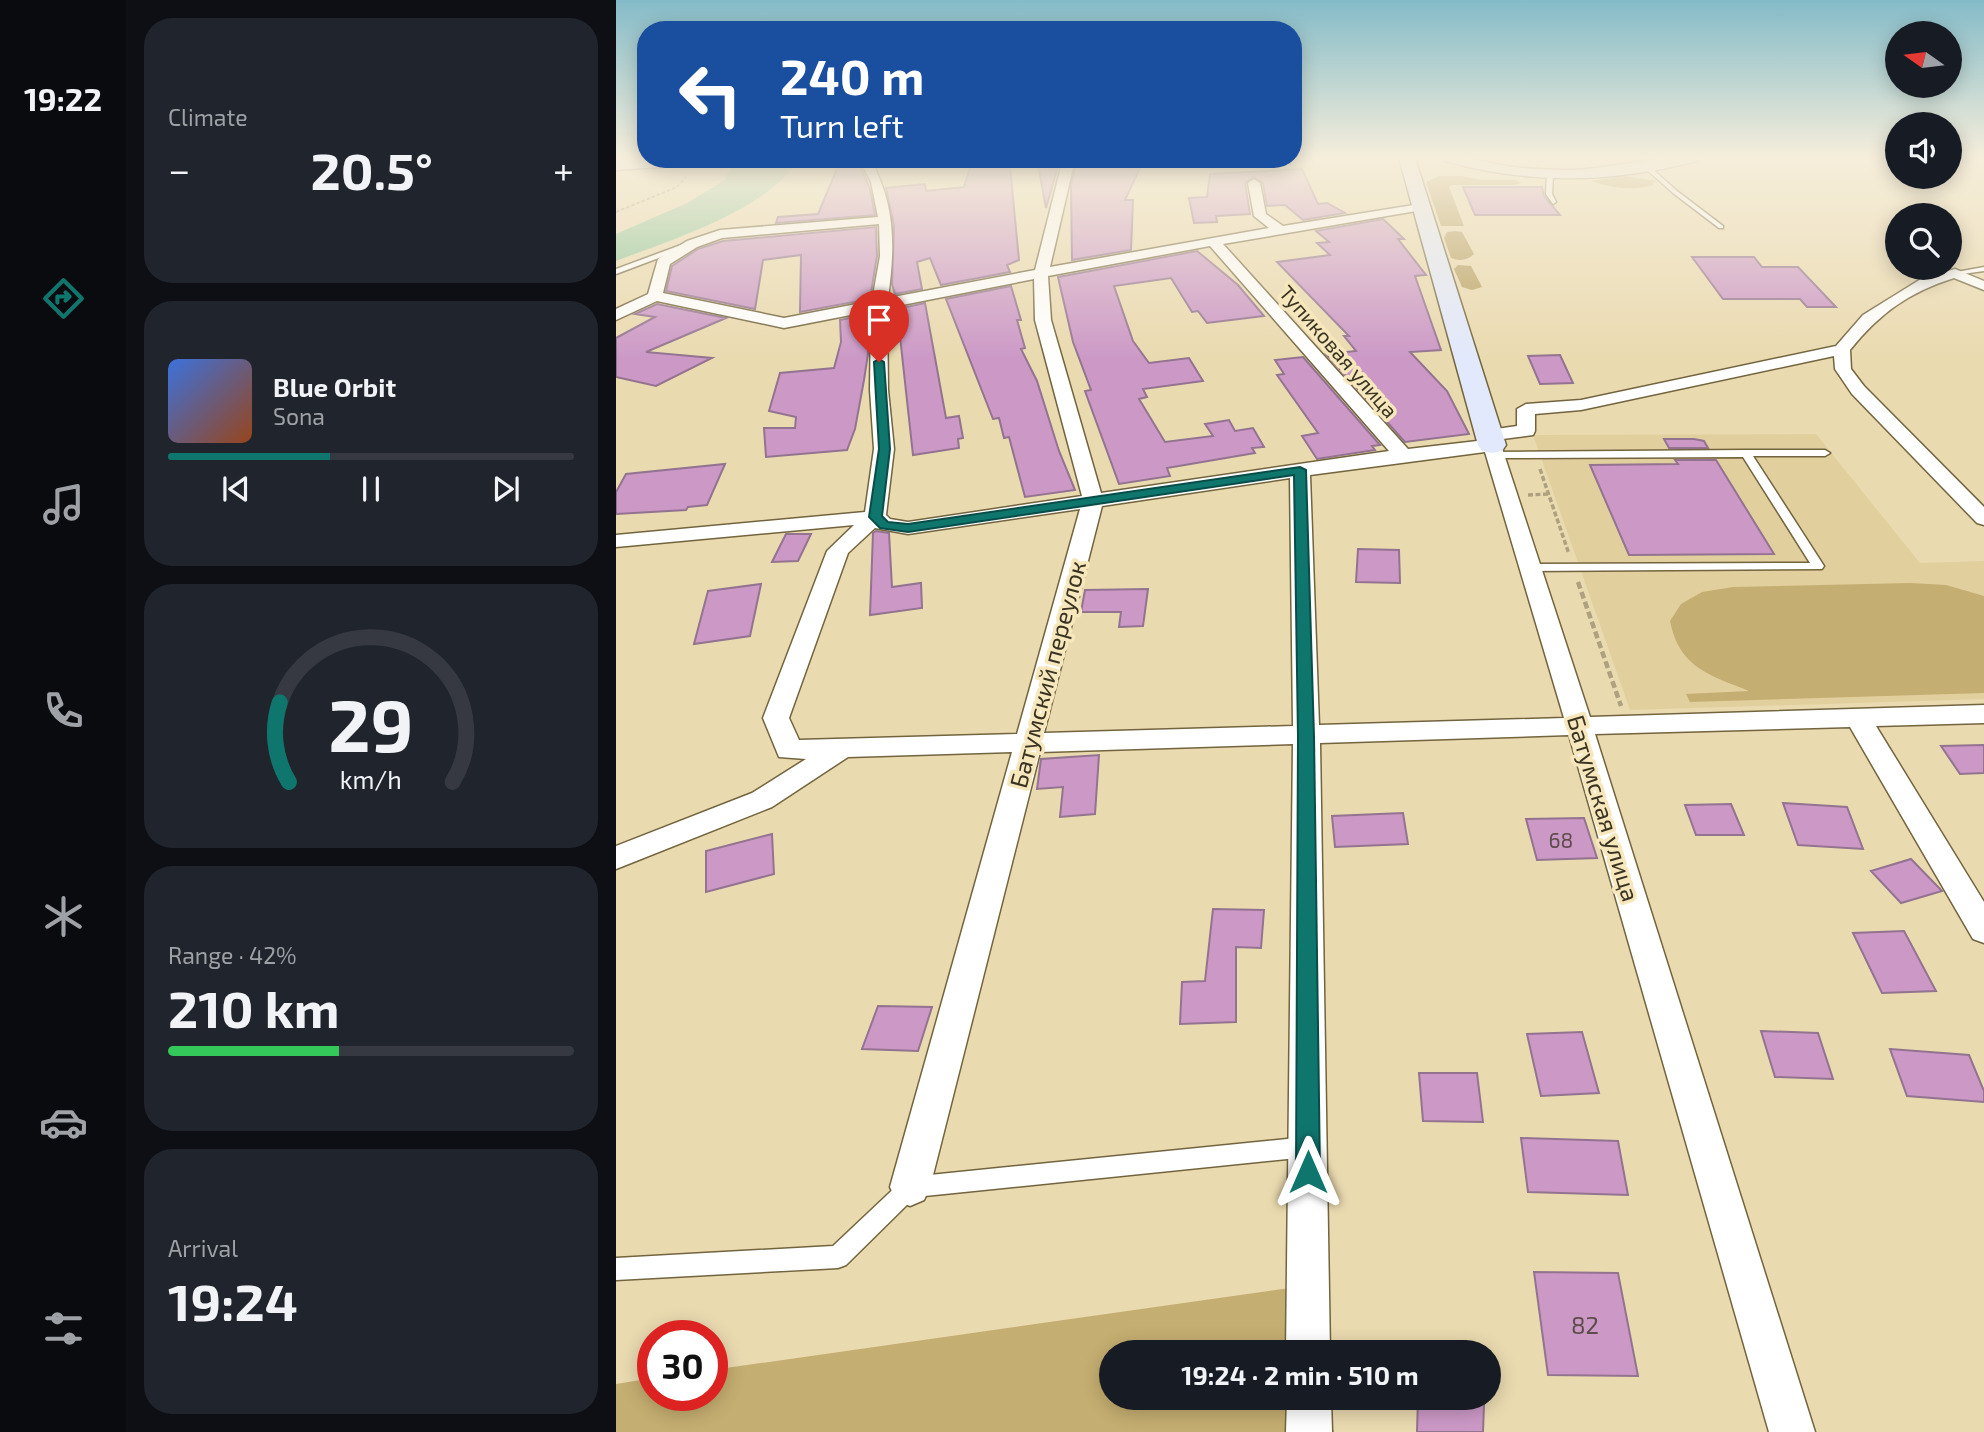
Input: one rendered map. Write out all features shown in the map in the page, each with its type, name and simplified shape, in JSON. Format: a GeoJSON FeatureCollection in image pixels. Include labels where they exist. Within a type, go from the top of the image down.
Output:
{"type":"FeatureCollection","features":[{"type":"Feature","properties":{"kind":"street"},"geometry":{"type":"LineString","coordinates":[[654,296],[663,262],[692,244],[720,234],[828,225]]}},
{"type":"Feature","properties":{"kind":"street"},"geometry":{"type":"LineString","coordinates":[[885,225],[887,256],[879,306],[878,390],[884,449],[875,517],[838,551],[776,718],[789,750],[1984,714]]}},
{"type":"Feature","properties":{"kind":"street"},"geometry":{"type":"LineString","coordinates":[[1053,225],[1041,275],[1043,320],[1093,500]]}},
{"type":"Feature","properties":{"kind":"street"},"geometry":{"type":"LineString","coordinates":[[1273,225],[1281,230]]}},
{"type":"Feature","properties":{"kind":"street"},"geometry":{"type":"LineString","coordinates":[[616,315],[654,296],[784,323],[1134,255],[1310,225]]}},
{"type":"Feature","properties":{"kind":"street","name":"Батумская улица"},"geometry":{"type":"LineString","coordinates":[[1428,225],[1492,445],[1532,568],[1789,1422]]}},
{"type":"Feature","properties":{"kind":"street","name":"Тупиковая улица"},"geometry":{"type":"LineString","coordinates":[[1215,243],[1403,455]]}},
{"type":"Feature","properties":{"kind":"street"},"geometry":{"type":"LineString","coordinates":[[1962,276],[1984,286]]}},
{"type":"Feature","properties":{"kind":"street"},"geometry":{"type":"LineString","coordinates":[[616,541],[875,517],[884,525],[908,528],[1403,455],[1492,445],[1526,431],[1526,409],[1581,405],[1842,349],[1868,318],[1890,302],[1932,280]]}},
{"type":"Feature","properties":{"kind":"street"},"geometry":{"type":"LineString","coordinates":[[1842,349],[1843,369],[1858,390],[1984,519]]}},
{"type":"Feature","properties":{"kind":"street"},"geometry":{"type":"LineString","coordinates":[[1300,470],[1306,736],[1308,1340]]}},
{"type":"Feature","properties":{"kind":"street","name":"Батумский переулок"},"geometry":{"type":"LineString","coordinates":[[910,1187],[1093,500]]}},
{"type":"Feature","properties":{"kind":"street"},"geometry":{"type":"LineString","coordinates":[[1858,718],[1984,930]]}},
{"type":"Feature","properties":{"kind":"street"},"geometry":{"type":"LineString","coordinates":[[616,858],[762,800],[842,748]]}},
{"type":"Feature","properties":{"kind":"street"},"geometry":{"type":"LineString","coordinates":[[1309,1410],[1309,1432]]}},
{"type":"Feature","properties":{"kind":"lane"},"geometry":{"type":"LineString","coordinates":[[616,272],[692,244]]}},
{"type":"Feature","properties":{"kind":"lane"},"geometry":{"type":"LineString","coordinates":[[1962,272],[1984,269]]}},
{"type":"Feature","properties":{"kind":"lane"},"geometry":{"type":"LineString","coordinates":[[1492,445],[1825,453]]}},
{"type":"Feature","properties":{"kind":"lane"},"geometry":{"type":"LineString","coordinates":[[1532,568],[1818,566],[1746,453]]}},
{"type":"Feature","properties":{"kind":"lane"},"geometry":{"type":"LineString","coordinates":[[616,1269],[838,1257],[910,1187],[1308,1147]]}},
{"type":"Feature","properties":{"kind":"shaded area"},"geometry":{"type":"Polygon","coordinates":[[[637,225],[707,225],[616,261],[616,234],[637,225]]]}},
{"type":"Feature","properties":{"kind":"shaded area"},"geometry":{"type":"Polygon","coordinates":[[[1447,232],[1462,232],[1474,254],[1469,258],[1451,258],[1444,238],[1447,232]]]}},
{"type":"Feature","properties":{"kind":"shaded area"},"geometry":{"type":"Polygon","coordinates":[[[1458,265],[1471,266],[1482,287],[1472,290],[1462,287],[1454,269],[1458,265]]]}},
{"type":"Feature","properties":{"kind":"shaded area"},"geometry":{"type":"Polygon","coordinates":[[[1816,434],[1920,563],[1984,561],[1984,699],[1630,710],[1533,435],[1816,434]]]}},
{"type":"Feature","properties":{"kind":"shaded area"},"geometry":{"type":"Polygon","coordinates":[[[1910,583],[1946,585],[1984,596],[1984,693],[1690,702],[1686,694],[1749,691],[1698,668],[1681,650],[1674,637],[1670,621],[1681,604],[1702,592],[1733,587],[1910,583]]]}},
{"type":"Feature","properties":{"kind":"shaded area"},"geometry":{"type":"Polygon","coordinates":[[[1290,1288],[1306,1340],[1099,1340],[1099,1410],[1328,1410],[1334,1432],[616,1432],[616,1384],[637,1381],[637,1411],[728,1411],[728,1368],[1290,1288]]]}},
{"type":"Feature","properties":{"kind":"building"},"geometry":{"type":"Polygon","coordinates":[[[1016,225],[1019,260],[1007,265],[1010,272],[941,285],[930,258],[917,262],[922,289],[895,294],[892,284],[894,226],[1016,225]]]}},
{"type":"Feature","properties":{"kind":"building"},"geometry":{"type":"Polygon","coordinates":[[[1072,225],[1132,225],[1131,250],[1072,260],[1072,225]]]}},
{"type":"Feature","properties":{"kind":"building"},"geometry":{"type":"Polygon","coordinates":[[[1350,225],[1389,225],[1404,239],[1398,239],[1426,275],[1415,276],[1441,350],[1410,352],[1447,391],[1469,434],[1405,442],[1326,354],[1356,351],[1344,336],[1349,336],[1277,262],[1330,255],[1317,243],[1329,242],[1316,231],[1350,225]]]}},
{"type":"Feature","properties":{"kind":"building"},"geometry":{"type":"Polygon","coordinates":[[[876,227],[877,256],[870,299],[800,312],[801,255],[763,260],[755,309],[666,291],[672,266],[698,249],[723,241],[876,227]]]}},
{"type":"Feature","properties":{"kind":"building"},"geometry":{"type":"Polygon","coordinates":[[[1197,251],[1238,285],[1264,316],[1207,323],[1198,311],[1192,312],[1171,278],[1114,286],[1133,341],[1149,363],[1189,358],[1203,381],[1143,389],[1147,397],[1139,399],[1165,442],[1213,436],[1205,424],[1229,420],[1235,431],[1253,428],[1264,447],[1252,448],[1255,453],[1167,468],[1170,476],[1119,484],[1085,391],[1091,390],[1073,342],[1058,277],[1197,251]]]}},
{"type":"Feature","properties":{"kind":"building"},"geometry":{"type":"Polygon","coordinates":[[[1692,257],[1754,257],[1762,267],[1798,267],[1836,307],[1807,307],[1800,299],[1723,299],[1692,257]]]}},
{"type":"Feature","properties":{"kind":"building"},"geometry":{"type":"Polygon","coordinates":[[[1011,286],[1021,320],[1017,320],[1025,348],[1021,349],[1037,381],[1059,451],[1075,490],[1025,497],[1009,437],[1004,438],[999,418],[993,419],[946,299],[1011,286]]]}},
{"type":"Feature","properties":{"kind":"building"},"geometry":{"type":"Polygon","coordinates":[[[925,303],[946,418],[959,416],[963,438],[958,439],[959,448],[913,455],[897,309],[925,303]]]}},
{"type":"Feature","properties":{"kind":"building"},"geometry":{"type":"Polygon","coordinates":[[[657,304],[726,318],[646,352],[712,358],[656,386],[616,377],[616,338],[655,317],[635,314],[657,304]]]}},
{"type":"Feature","properties":{"kind":"building"},"geometry":{"type":"Polygon","coordinates":[[[868,314],[868,354],[864,380],[855,429],[847,450],[766,457],[764,428],[795,428],[796,417],[769,411],[780,373],[834,368],[841,342],[840,320],[868,314]]]}},
{"type":"Feature","properties":{"kind":"building"},"geometry":{"type":"Polygon","coordinates":[[[1560,355],[1573,383],[1540,384],[1528,356],[1560,355]]]}},
{"type":"Feature","properties":{"kind":"building"},"geometry":{"type":"Polygon","coordinates":[[[1303,357],[1380,445],[1372,446],[1375,450],[1317,459],[1302,436],[1318,433],[1277,375],[1284,374],[1275,360],[1303,357]]]}},
{"type":"Feature","properties":{"kind":"building"},"geometry":{"type":"Polygon","coordinates":[[[1664,439],[1704,441],[1708,448],[1669,448],[1664,439]]]}},
{"type":"Feature","properties":{"kind":"building"},"geometry":{"type":"Polygon","coordinates":[[[1675,460],[1716,460],[1774,554],[1629,555],[1590,465],[1678,464],[1675,460]]]}},
{"type":"Feature","properties":{"kind":"building"},"geometry":{"type":"Polygon","coordinates":[[[725,464],[707,505],[688,507],[686,510],[616,514],[616,492],[626,474],[725,464]]]}},
{"type":"Feature","properties":{"kind":"building"},"geometry":{"type":"Polygon","coordinates":[[[873,533],[889,533],[892,587],[921,583],[922,608],[870,615],[873,533]]]}},
{"type":"Feature","properties":{"kind":"building"},"geometry":{"type":"Polygon","coordinates":[[[786,534],[811,534],[798,561],[772,562],[786,534]]]}},
{"type":"Feature","properties":{"kind":"building"},"geometry":{"type":"Polygon","coordinates":[[[1358,549],[1399,550],[1400,583],[1356,582],[1358,549]]]}},
{"type":"Feature","properties":{"kind":"building"},"geometry":{"type":"Polygon","coordinates":[[[761,584],[750,636],[694,644],[708,591],[761,584]]]}},
{"type":"Feature","properties":{"kind":"building"},"geometry":{"type":"Polygon","coordinates":[[[1148,589],[1143,626],[1119,627],[1121,612],[1081,612],[1085,590],[1148,589]]]}},
{"type":"Feature","properties":{"kind":"building"},"geometry":{"type":"Polygon","coordinates":[[[1984,745],[1984,773],[1960,774],[1941,746],[1984,745]]]}},
{"type":"Feature","properties":{"kind":"building"},"geometry":{"type":"Polygon","coordinates":[[[1099,755],[1095,814],[1060,817],[1063,787],[1037,789],[1041,759],[1099,755]]]}},
{"type":"Feature","properties":{"kind":"building"},"geometry":{"type":"Polygon","coordinates":[[[1783,803],[1847,807],[1863,849],[1798,845],[1783,803]]]}},
{"type":"Feature","properties":{"kind":"building"},"geometry":{"type":"Polygon","coordinates":[[[1731,804],[1744,835],[1696,835],[1685,805],[1731,804]]]}},
{"type":"Feature","properties":{"kind":"building"},"geometry":{"type":"Polygon","coordinates":[[[1403,813],[1408,844],[1335,847],[1332,816],[1403,813]]]}},
{"type":"Feature","properties":{"kind":"building"},"geometry":{"type":"Polygon","coordinates":[[[1584,818],[1597,858],[1537,860],[1526,819],[1584,818]]]}},
{"type":"Feature","properties":{"kind":"building"},"geometry":{"type":"Polygon","coordinates":[[[772,834],[774,874],[706,892],[706,851],[772,834]]]}},
{"type":"Feature","properties":{"kind":"building"},"geometry":{"type":"Polygon","coordinates":[[[1911,859],[1942,891],[1901,903],[1871,871],[1911,859]]]}},
{"type":"Feature","properties":{"kind":"building"},"geometry":{"type":"Polygon","coordinates":[[[1213,909],[1264,910],[1261,948],[1236,947],[1236,1022],[1180,1024],[1182,982],[1205,981],[1213,909]]]}},
{"type":"Feature","properties":{"kind":"building"},"geometry":{"type":"Polygon","coordinates":[[[1904,931],[1936,991],[1882,993],[1853,933],[1904,931]]]}},
{"type":"Feature","properties":{"kind":"building"},"geometry":{"type":"Polygon","coordinates":[[[878,1006],[932,1007],[918,1051],[862,1049],[878,1006]]]}},
{"type":"Feature","properties":{"kind":"building"},"geometry":{"type":"Polygon","coordinates":[[[1761,1031],[1818,1033],[1833,1079],[1775,1077],[1761,1031]]]}},
{"type":"Feature","properties":{"kind":"building"},"geometry":{"type":"Polygon","coordinates":[[[1582,1032],[1599,1093],[1541,1096],[1527,1034],[1582,1032]]]}},
{"type":"Feature","properties":{"kind":"building"},"geometry":{"type":"Polygon","coordinates":[[[1890,1049],[1969,1055],[1984,1091],[1984,1102],[1907,1096],[1890,1049]]]}},
{"type":"Feature","properties":{"kind":"building"},"geometry":{"type":"Polygon","coordinates":[[[1419,1073],[1477,1073],[1483,1122],[1423,1121],[1419,1073]]]}},
{"type":"Feature","properties":{"kind":"building"},"geometry":{"type":"Polygon","coordinates":[[[1521,1138],[1618,1141],[1628,1195],[1528,1192],[1521,1138]]]}},
{"type":"Feature","properties":{"kind":"building"},"geometry":{"type":"Polygon","coordinates":[[[1534,1272],[1618,1273],[1638,1376],[1548,1375],[1534,1272]]]}},
{"type":"Feature","properties":{"kind":"building"},"geometry":{"type":"Polygon","coordinates":[[[1418,1410],[1484,1410],[1483,1432],[1417,1432],[1418,1410]]]}},
{"type":"Feature","properties":{"kind":"route"},"geometry":{"type":"LineString","coordinates":[[879,362],[878,390],[884,449],[875,517],[884,525],[908,528],[1300,470],[1306,736],[1308,1172]]}}]}
